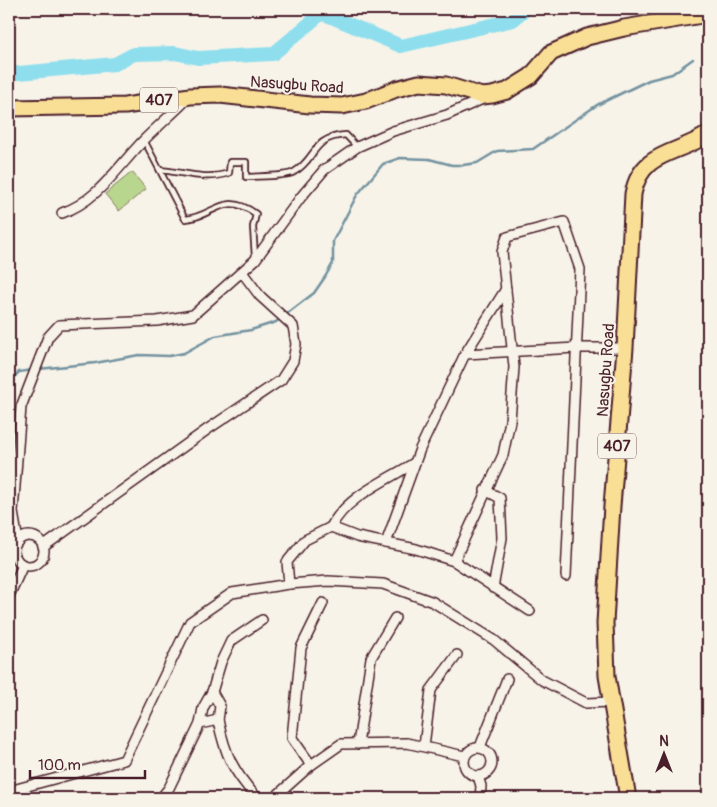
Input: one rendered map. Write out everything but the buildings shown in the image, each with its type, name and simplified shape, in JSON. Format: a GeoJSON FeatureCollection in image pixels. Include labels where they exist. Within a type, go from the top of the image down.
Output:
{"type":"FeatureCollection","features":[{"type":"Feature","properties":{"kind":"main road","name":"Nasugbu Road"},"geometry":{"type":"LineString","coordinates":[[9,108],[125,106],[190,96],[220,95],[310,105],[342,106],[366,101],[408,85],[425,83],[446,85],[482,96],[492,95],[507,92],[531,76],[550,53],[587,37],[614,30],[708,14]]}},
{"type":"Feature","properties":{"kind":"main road","name":"Nasugbu Road"},"geometry":{"type":"LineString","coordinates":[[628,798],[606,658],[606,623],[612,506],[625,348],[634,194],[638,176],[655,158],[688,146],[708,134]]}},
{"type":"Feature","properties":{"kind":"street"},"geometry":{"type":"LineString","coordinates":[[18,541],[13,512],[15,460],[21,407],[30,389],[48,337],[59,325],[157,321],[193,315],[255,260],[301,197],[324,170],[357,147],[393,131],[447,116],[492,95]]}},
{"type":"Feature","properties":{"kind":"street"},"geometry":{"type":"LineString","coordinates":[[62,213],[76,208],[90,198],[116,174],[144,140],[190,96]]}},
{"type":"Feature","properties":{"kind":"street"},"geometry":{"type":"LineString","coordinates":[[454,561],[485,490],[503,455],[510,421],[514,367],[502,252],[507,237],[564,222],[580,269],[566,576]]}},
{"type":"Feature","properties":{"kind":"street"},"geometry":{"type":"LineString","coordinates":[[43,547],[194,438],[281,380],[294,361],[296,344],[293,326],[260,296],[242,272]]}},
{"type":"Feature","properties":{"kind":"street"},"geometry":{"type":"LineString","coordinates":[[386,543],[414,463],[465,354],[506,289]]}},
{"type":"Feature","properties":{"kind":"street"},"geometry":{"type":"LineString","coordinates":[[465,354],[576,348],[625,348]]}},
{"type":"Feature","properties":{"kind":"street"},"geometry":{"type":"LineString","coordinates":[[289,584],[287,562],[305,540],[331,527],[336,517],[358,497],[414,463]]}},
{"type":"Feature","properties":{"kind":"street"},"geometry":{"type":"LineString","coordinates":[[485,490],[500,498],[502,538],[493,588]]}},
{"type":"Feature","properties":{"kind":"street"},"geometry":{"type":"LineString","coordinates":[[331,527],[358,537],[416,549],[454,561],[530,611]]}},
{"type":"Feature","properties":{"kind":"street"},"geometry":{"type":"LineString","coordinates":[[26,537],[37,538],[43,547],[43,555],[39,562],[31,566],[23,564],[15,556],[14,548],[18,541],[26,537]]}},
{"type":"Feature","properties":{"kind":"street"},"geometry":{"type":"LineString","coordinates":[[9,596],[23,564]]}},
{"type":"Feature","properties":{"kind":"street"},"geometry":{"type":"LineString","coordinates":[[9,791],[124,760],[190,622],[232,593],[289,584],[328,581],[382,584],[434,602],[494,640],[542,680],[586,702],[612,702]]}},
{"type":"Feature","properties":{"kind":"street"},"geometry":{"type":"LineString","coordinates":[[311,765],[292,738],[301,648],[322,602]]}},
{"type":"Feature","properties":{"kind":"street"},"geometry":{"type":"LineString","coordinates":[[358,744],[371,658],[395,618]]}},
{"type":"Feature","properties":{"kind":"street"},"geometry":{"type":"LineString","coordinates":[[161,798],[169,788],[200,724],[221,662],[231,641],[262,620]]}},
{"type":"Feature","properties":{"kind":"street"},"geometry":{"type":"LineString","coordinates":[[424,746],[431,690],[456,655]]}},
{"type":"Feature","properties":{"kind":"street"},"geometry":{"type":"LineString","coordinates":[[480,748],[507,679]]}},
{"type":"Feature","properties":{"kind":"street"},"geometry":{"type":"LineString","coordinates":[[212,692],[220,706],[218,720],[223,743],[238,777],[257,798]]}},
{"type":"Feature","properties":{"kind":"street"},"geometry":{"type":"LineString","coordinates":[[200,724],[218,720]]}},
{"type":"Feature","properties":{"kind":"street"},"geometry":{"type":"LineString","coordinates":[[274,798],[311,765],[341,744],[407,743],[464,756]]}},
{"type":"Feature","properties":{"kind":"street"},"geometry":{"type":"LineString","coordinates":[[464,756],[471,749],[480,748],[488,752],[492,760],[490,769],[478,776]]}},
{"type":"Feature","properties":{"kind":"street"},"geometry":{"type":"LineString","coordinates":[[464,756],[466,770],[478,776],[481,786],[480,798]]}},
{"type":"Feature","properties":{"kind":"lane"},"geometry":{"type":"LineString","coordinates":[[160,170],[198,177],[217,177],[229,173],[230,162],[246,162],[246,177],[291,174],[304,165],[319,144],[336,136],[346,135],[357,147]]}},
{"type":"Feature","properties":{"kind":"lane"},"geometry":{"type":"LineString","coordinates":[[144,140],[185,219],[195,218],[207,210],[225,204],[244,205],[256,214],[253,227],[255,260]]}},
{"type":"Feature","properties":{"kind":"green space"},"geometry":{"type":"Polygon","coordinates":[[[132,172],[146,189],[119,211],[105,194],[132,172]]]}},
{"type":"Feature","properties":{"kind":"waterway"},"geometry":{"type":"LineString","coordinates":[[9,74],[115,64],[134,54],[175,53],[198,58],[273,54],[322,13],[401,46],[513,20],[526,9]]}},
{"type":"Feature","properties":{"kind":"waterway"},"geometry":{"type":"LineString","coordinates":[[39,369],[95,363],[139,355],[169,356],[184,353],[215,336],[251,330],[276,322],[314,293],[325,277],[333,263],[333,241],[357,195],[383,164],[400,158],[429,159],[452,165],[463,165],[477,163],[497,151],[533,149],[597,105],[649,80],[672,74],[693,59]]}},
{"type":"Feature","properties":{"kind":"waterway"},"geometry":{"type":"LineString","coordinates":[[9,382],[19,372],[33,370]]}}]}
